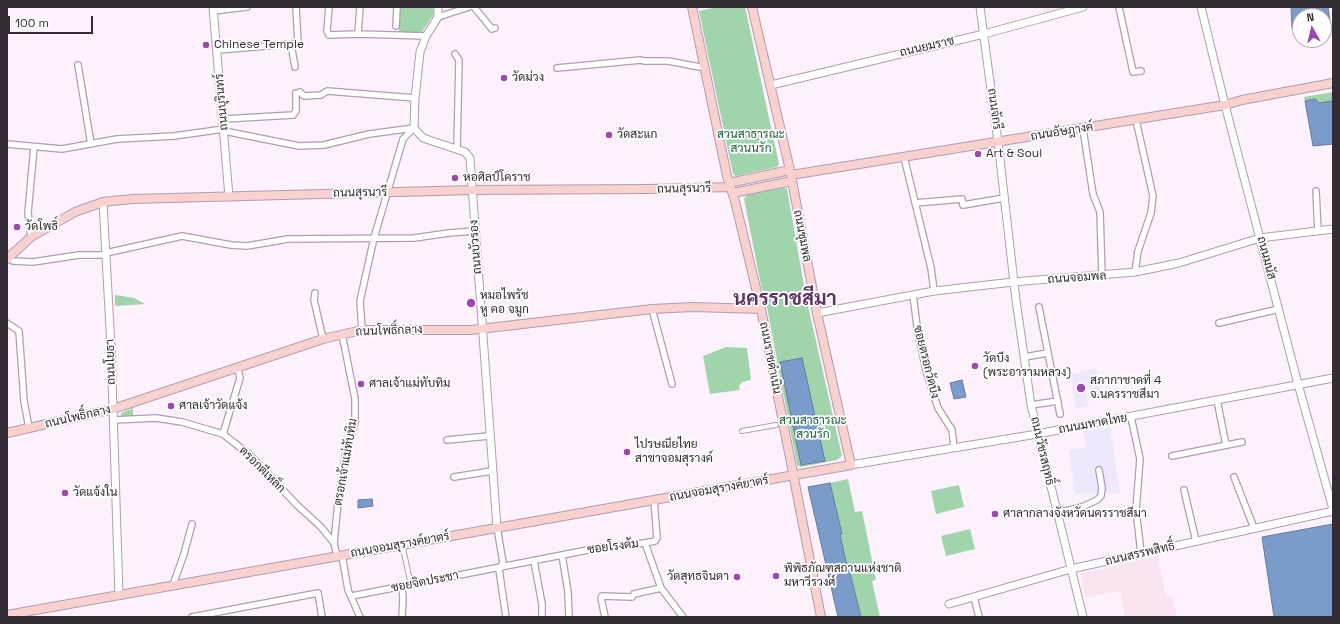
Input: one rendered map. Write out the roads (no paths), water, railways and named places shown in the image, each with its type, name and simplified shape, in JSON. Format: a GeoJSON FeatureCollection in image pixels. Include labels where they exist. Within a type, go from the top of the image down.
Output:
{"type":"FeatureCollection","features":[{"type":"Feature","properties":{"kind":"main road","name":"ถนนราชดำเนิน"},"geometry":{"type":"LineString","coordinates":[[692,7],[731,188],[761,309],[822,617]]}},
{"type":"Feature","properties":{"kind":"main road","name":"ถนนชุมพล"},"geometry":{"type":"LineString","coordinates":[[752,7],[791,176],[817,313],[851,465]]}},
{"type":"Feature","properties":{"kind":"main road","name":"ถนนอัษฎางค์"},"geometry":{"type":"LineString","coordinates":[[791,176],[1225,105],[1242,100],[1333,83]]}},
{"type":"Feature","properties":{"kind":"main road","name":"ถนนสุรนารี"},"geometry":{"type":"LineString","coordinates":[[8,258],[30,238],[75,212],[103,202],[132,199],[473,190],[731,188],[791,176]]}},
{"type":"Feature","properties":{"kind":"main road","name":"ถนนโพธิ์กลาง"},"geometry":{"type":"LineString","coordinates":[[7,433],[113,409],[323,340],[362,330],[482,330],[652,309],[693,307],[761,309]]}},
{"type":"Feature","properties":{"kind":"main road","name":"ถนนจอมสุรางค์ยาตร์"},"geometry":{"type":"LineString","coordinates":[[7,615],[38,613],[172,585],[851,465]]}},
{"type":"Feature","properties":{"kind":"street"},"geometry":{"type":"LineString","coordinates":[[213,9],[247,7]]}},
{"type":"Feature","properties":{"kind":"street"},"geometry":{"type":"LineString","coordinates":[[218,50],[298,43],[296,7]]}},
{"type":"Feature","properties":{"kind":"street"},"geometry":{"type":"LineString","coordinates":[[329,7],[329,35],[358,34],[426,36]]}},
{"type":"Feature","properties":{"kind":"street"},"geometry":{"type":"LineString","coordinates":[[358,34],[360,7]]}},
{"type":"Feature","properties":{"kind":"street"},"geometry":{"type":"LineString","coordinates":[[396,26],[397,7]]}},
{"type":"Feature","properties":{"kind":"street"},"geometry":{"type":"LineString","coordinates":[[362,330],[360,301],[374,238],[403,139],[414,128],[415,98],[420,52],[426,36],[438,17],[438,7]]}},
{"type":"Feature","properties":{"kind":"street"},"geometry":{"type":"LineString","coordinates":[[438,17],[469,7]]}},
{"type":"Feature","properties":{"kind":"street"},"geometry":{"type":"LineString","coordinates":[[474,7],[492,29],[495,28]]}},
{"type":"Feature","properties":{"kind":"street","name":"ถนนจักรี"},"geometry":{"type":"LineString","coordinates":[[980,7],[998,142],[1013,282]]}},
{"type":"Feature","properties":{"kind":"street","name":"ถนนยมราช"},"geometry":{"type":"LineString","coordinates":[[771,85],[984,34],[1083,7]]}},
{"type":"Feature","properties":{"kind":"street"},"geometry":{"type":"LineString","coordinates":[[1119,7],[1133,72],[1141,70]]}},
{"type":"Feature","properties":{"kind":"street","name":"ถนนมนัส"},"geometry":{"type":"LineString","coordinates":[[1201,7],[1298,384],[1333,510]]}},
{"type":"Feature","properties":{"kind":"street","name":"ถนนบุรินทร์"},"geometry":{"type":"LineString","coordinates":[[213,9],[224,119],[229,197]]}},
{"type":"Feature","properties":{"kind":"street"},"geometry":{"type":"LineString","coordinates":[[292,44],[295,67]]}},
{"type":"Feature","properties":{"kind":"street"},"geometry":{"type":"LineString","coordinates":[[455,54],[459,60],[457,150]]}},
{"type":"Feature","properties":{"kind":"street"},"geometry":{"type":"LineString","coordinates":[[557,68],[641,60],[668,61],[705,68]]}},
{"type":"Feature","properties":{"kind":"street"},"geometry":{"type":"LineString","coordinates":[[78,65],[91,144]]}},
{"type":"Feature","properties":{"kind":"street"},"geometry":{"type":"LineString","coordinates":[[224,119],[293,115],[296,111],[298,92],[304,96],[321,95],[327,91],[415,98]]}},
{"type":"Feature","properties":{"kind":"street"},"geometry":{"type":"LineString","coordinates":[[1135,272],[1138,251],[1151,213],[1153,196],[1136,120]]}},
{"type":"Feature","properties":{"kind":"street"},"geometry":{"type":"LineString","coordinates":[[7,144],[62,149],[117,139],[174,136],[224,130],[299,146],[324,145],[369,134],[414,128]]}},
{"type":"Feature","properties":{"kind":"street","name":"ถนนบัวรอง"},"geometry":{"type":"LineString","coordinates":[[414,128],[418,134],[429,141],[465,152],[470,158],[489,436],[497,527]]}},
{"type":"Feature","properties":{"kind":"street"},"geometry":{"type":"LineString","coordinates":[[1083,128],[1093,194],[1100,212],[1102,276]]}},
{"type":"Feature","properties":{"kind":"street"},"geometry":{"type":"LineString","coordinates":[[30,238],[28,213],[34,147]]}},
{"type":"Feature","properties":{"kind":"street"},"geometry":{"type":"LineString","coordinates":[[904,157],[931,268],[934,291]]}},
{"type":"Feature","properties":{"kind":"street"},"geometry":{"type":"LineString","coordinates":[[1316,191],[1318,231]]}},
{"type":"Feature","properties":{"kind":"street"},"geometry":{"type":"LineString","coordinates":[[915,203],[962,199],[963,205],[1004,198]]}},
{"type":"Feature","properties":{"kind":"street","name":"ถนนโยธา"},"geometry":{"type":"LineString","coordinates":[[103,202],[114,420],[119,595]]}},
{"type":"Feature","properties":{"kind":"street","name":"ถนนจอมพล"},"geometry":{"type":"LineString","coordinates":[[817,313],[934,291],[1013,282],[1102,276],[1135,272],[1179,263],[1260,238],[1333,229]]}},
{"type":"Feature","properties":{"kind":"street"},"geometry":{"type":"LineString","coordinates":[[8,258],[13,261],[33,262],[79,255],[106,254],[182,236],[231,245],[247,246],[288,239],[414,238],[475,231]]}},
{"type":"Feature","properties":{"kind":"street","name":"ถนนวัชรสฤทธิ์"},"geometry":{"type":"LineString","coordinates":[[1013,282],[1031,405],[1037,434],[1083,617]]}},
{"type":"Feature","properties":{"kind":"street"},"geometry":{"type":"LineString","coordinates":[[315,293],[314,300],[323,340]]}},
{"type":"Feature","properties":{"kind":"street","name":"ซอยตรอกวัดบึง"},"geometry":{"type":"LineString","coordinates":[[913,295],[918,334],[927,374],[938,408],[952,430],[954,448]]}},
{"type":"Feature","properties":{"kind":"street"},"geometry":{"type":"LineString","coordinates":[[1039,307],[1060,414]]}},
{"type":"Feature","properties":{"kind":"street"},"geometry":{"type":"LineString","coordinates":[[652,309],[672,384]]}},
{"type":"Feature","properties":{"kind":"street"},"geometry":{"type":"LineString","coordinates":[[1219,323],[1279,310]]}},
{"type":"Feature","properties":{"kind":"street"},"geometry":{"type":"LineString","coordinates":[[7,323],[18,331],[24,401],[29,428]]}},
{"type":"Feature","properties":{"kind":"street","name":"ตรอกเจ้าแม่ทับทิม"},"geometry":{"type":"LineString","coordinates":[[334,543],[338,502],[346,451],[356,422],[355,399],[342,334]]}},
{"type":"Feature","properties":{"kind":"street"},"geometry":{"type":"LineString","coordinates":[[1024,357],[1048,353]]}},
{"type":"Feature","properties":{"kind":"street"},"geometry":{"type":"LineString","coordinates":[[223,434],[240,378],[238,369]]}},
{"type":"Feature","properties":{"kind":"street","name":"ถนนมหาดไทย"},"geometry":{"type":"LineString","coordinates":[[851,465],[1037,434],[1333,378]]}},
{"type":"Feature","properties":{"kind":"street"},"geometry":{"type":"LineString","coordinates":[[1217,400],[1226,445]]}},
{"type":"Feature","properties":{"kind":"street"},"geometry":{"type":"LineString","coordinates":[[1031,405],[1058,401]]}},
{"type":"Feature","properties":{"kind":"street"},"geometry":{"type":"LineString","coordinates":[[1131,417],[1140,459],[1136,510],[1141,553]]}},
{"type":"Feature","properties":{"kind":"street","name":"ตรอกตีเหล็ก"},"geometry":{"type":"LineString","coordinates":[[114,420],[156,418],[189,424],[223,434],[251,456],[296,505],[321,527],[334,543],[339,555],[348,590],[352,596],[360,617]]}},
{"type":"Feature","properties":{"kind":"street"},"geometry":{"type":"LineString","coordinates":[[742,431],[776,425]]}},
{"type":"Feature","properties":{"kind":"street"},"geometry":{"type":"LineString","coordinates":[[447,440],[489,436]]}},
{"type":"Feature","properties":{"kind":"street"},"geometry":{"type":"LineString","coordinates":[[1172,456],[1242,442]]}},
{"type":"Feature","properties":{"kind":"street"},"geometry":{"type":"LineString","coordinates":[[1057,513],[1082,507],[1097,500],[1101,496],[1102,488],[1099,470]]}},
{"type":"Feature","properties":{"kind":"street"},"geometry":{"type":"LineString","coordinates":[[454,477],[492,471]]}},
{"type":"Feature","properties":{"kind":"street"},"geometry":{"type":"LineString","coordinates":[[1234,477],[1254,528]]}},
{"type":"Feature","properties":{"kind":"street"},"geometry":{"type":"LineString","coordinates":[[1184,490],[1196,541]]}},
{"type":"Feature","properties":{"kind":"street"},"geometry":{"type":"LineString","coordinates":[[645,543],[656,541],[657,538],[654,500]]}},
{"type":"Feature","properties":{"kind":"street","name":"ถนนสรรพสิทธิ์"},"geometry":{"type":"LineString","coordinates":[[949,604],[1071,569],[1333,510]]}},
{"type":"Feature","properties":{"kind":"street"},"geometry":{"type":"LineString","coordinates":[[172,585],[184,554],[192,524]]}},
{"type":"Feature","properties":{"kind":"street"},"geometry":{"type":"LineString","coordinates":[[497,527],[503,563],[499,569],[506,617]]}},
{"type":"Feature","properties":{"kind":"street","name":"ซอยโรงต้ม"},"geometry":{"type":"LineString","coordinates":[[499,569],[603,547],[645,543],[661,588],[683,617]]}},
{"type":"Feature","properties":{"kind":"street"},"geometry":{"type":"LineString","coordinates":[[402,544],[411,585]]}},
{"type":"Feature","properties":{"kind":"street"},"geometry":{"type":"LineString","coordinates":[[562,555],[568,592],[569,617]]}},
{"type":"Feature","properties":{"kind":"street"},"geometry":{"type":"LineString","coordinates":[[534,561],[542,604],[542,617]]}},
{"type":"Feature","properties":{"kind":"street","name":"ซอยจิตประชา"},"geometry":{"type":"LineString","coordinates":[[352,596],[499,569]]}},
{"type":"Feature","properties":{"kind":"street"},"geometry":{"type":"LineString","coordinates":[[402,587],[402,617]]}},
{"type":"Feature","properties":{"kind":"street"},"geometry":{"type":"LineString","coordinates":[[605,617],[601,598],[602,596],[632,597],[634,594],[661,588]]}},
{"type":"Feature","properties":{"kind":"street"},"geometry":{"type":"LineString","coordinates":[[192,617],[318,593],[322,617]]}},
{"type":"Feature","properties":{"kind":"street"},"geometry":{"type":"LineString","coordinates":[[974,597],[979,617]]}},
{"type":"Feature","properties":{"kind":"water"},"geometry":{"type":"Polygon","coordinates":[[[1291,7],[1328,7],[1292,8],[1292,28],[1291,7]]]}},
{"type":"Feature","properties":{"kind":"water"},"geometry":{"type":"Polygon","coordinates":[[[1315,99],[1319,103],[1333,101],[1333,144],[1313,146],[1305,101],[1315,99]]]}},
{"type":"Feature","properties":{"kind":"water"},"geometry":{"type":"Polygon","coordinates":[[[802,358],[825,461],[801,465],[780,362],[802,358]]]}},
{"type":"Feature","properties":{"kind":"water"},"geometry":{"type":"Polygon","coordinates":[[[962,380],[966,397],[954,399],[950,383],[962,380]]]}},
{"type":"Feature","properties":{"kind":"water"},"geometry":{"type":"Polygon","coordinates":[[[830,483],[842,534],[840,535],[848,570],[861,617],[838,617],[808,487],[830,483]]]}},
{"type":"Feature","properties":{"kind":"water"},"geometry":{"type":"Polygon","coordinates":[[[372,499],[373,506],[358,508],[358,500],[372,499]]]}},
{"type":"Feature","properties":{"kind":"water"},"geometry":{"type":"Polygon","coordinates":[[[1333,524],[1333,617],[1274,617],[1262,537],[1333,524]]]}},
{"type":"Feature","properties":{"kind":"place","name":"Chinese Temple"},"geometry":{"type":"Point","coordinates":[206,45]}},
{"type":"Feature","properties":{"kind":"place","name":"วัดม่วง"},"geometry":{"type":"Point","coordinates":[504,78]}},
{"type":"Feature","properties":{"kind":"place","name":"วัดสะแก"},"geometry":{"type":"Point","coordinates":[609,135]}},
{"type":"Feature","properties":{"kind":"place","name":"Art & Soul"},"geometry":{"type":"Point","coordinates":[978,154]}},
{"type":"Feature","properties":{"kind":"place","name":"หอศิลป์โคราช"},"geometry":{"type":"Point","coordinates":[455,178]}},
{"type":"Feature","properties":{"kind":"place","name":"วัดโพธิ์"},"geometry":{"type":"Point","coordinates":[17,227]}},
{"type":"Feature","properties":{"kind":"place","name":"หมอไพรัช หู คอ จมูก"},"geometry":{"type":"Point","coordinates":[471,303]}},
{"type":"Feature","properties":{"kind":"place","name":"วัดบึง (พระอารามหลวง)"},"geometry":{"type":"Point","coordinates":[975,366]}},
{"type":"Feature","properties":{"kind":"place","name":"ศาลเจ้าแม่ทับทิม"},"geometry":{"type":"Point","coordinates":[361,384]}},
{"type":"Feature","properties":{"kind":"place","name":"สภากาชาดที่ 4 จ.นครราชสีมา"},"geometry":{"type":"Point","coordinates":[1081,388]}},
{"type":"Feature","properties":{"kind":"place","name":"ศาลเจ้าวัดแจ้ง"},"geometry":{"type":"Point","coordinates":[171,406]}},
{"type":"Feature","properties":{"kind":"place","name":"ไปรษณียไทย สาขาจอมสุรางค์"},"geometry":{"type":"Point","coordinates":[627,452]}},
{"type":"Feature","properties":{"kind":"place","name":"วัดแจ้งใน"},"geometry":{"type":"Point","coordinates":[65,493]}},
{"type":"Feature","properties":{"kind":"place","name":"ศาลากลางจังหวัดนครราชสีมา"},"geometry":{"type":"Point","coordinates":[995,514]}},
{"type":"Feature","properties":{"kind":"place","name":"พิพิธภัณฑสถานแห่งชาติ มหาวีรวงศ์"},"geometry":{"type":"Point","coordinates":[776,576]}},
{"type":"Feature","properties":{"kind":"place","name":"วัดสุทธจินดา"},"geometry":{"type":"Point","coordinates":[737,577]}},
{"type":"Feature","properties":{"kind":"district","name":"นครราชสีมา"},"geometry":{"type":"Point","coordinates":[785,300]}},
{"type":"Feature","properties":{"kind":"park label","name":"สวนสาธารณะ สวนนรัก"},"geometry":{"type":"Point","coordinates":[751,142]}},
{"type":"Feature","properties":{"kind":"park label","name":"สวนสาธารณะ สวนรัก"},"geometry":{"type":"Point","coordinates":[813,428]}}]}
